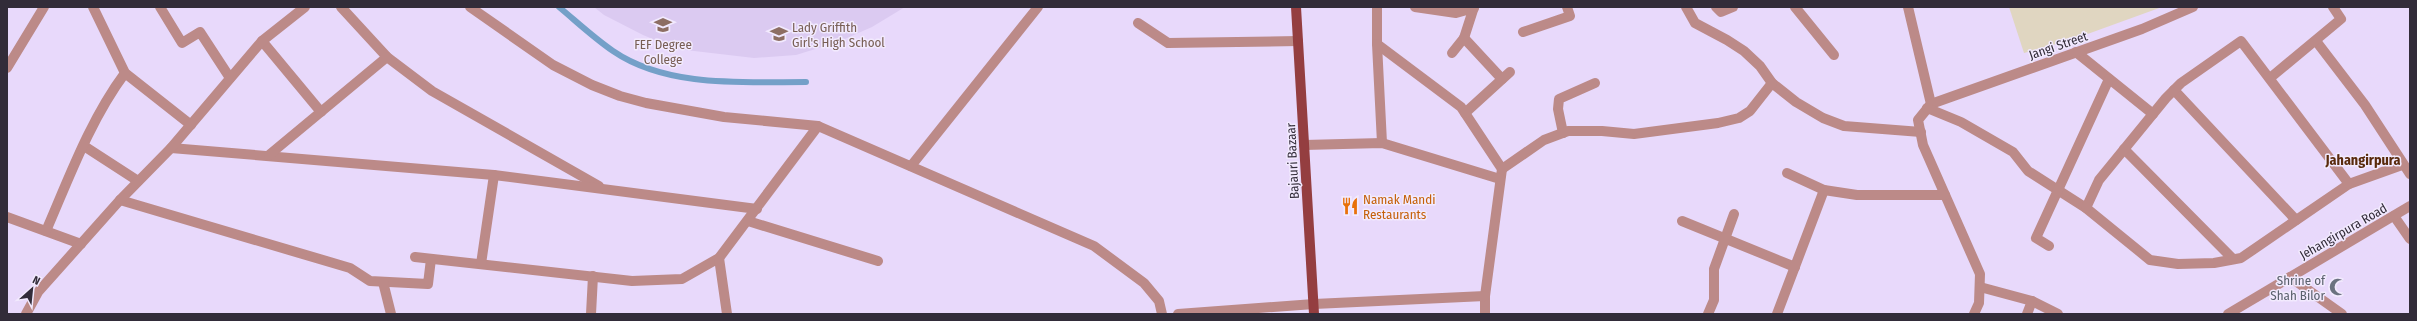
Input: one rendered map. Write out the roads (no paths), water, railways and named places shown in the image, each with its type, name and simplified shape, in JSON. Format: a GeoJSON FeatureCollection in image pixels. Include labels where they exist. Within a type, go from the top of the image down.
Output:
{"type":"FeatureCollection","features":[{"type":"Feature","properties":{"kind":"main road","name":"Bajauri Bazaar"},"geometry":{"type":"LineString","coordinates":[[1296,7],[1314,309]]}},
{"type":"Feature","properties":{"kind":"street"},"geometry":{"type":"LineString","coordinates":[[7,68],[44,7]]}},
{"type":"Feature","properties":{"kind":"street"},"geometry":{"type":"LineString","coordinates":[[93,7],[125,74],[191,125]]}},
{"type":"Feature","properties":{"kind":"street"},"geometry":{"type":"LineString","coordinates":[[160,7],[182,43],[200,32],[230,78]]}},
{"type":"Feature","properties":{"kind":"street"},"geometry":{"type":"LineString","coordinates":[[26,314],[38,292],[120,200],[171,148],[262,40],[305,7]]}},
{"type":"Feature","properties":{"kind":"street"},"geometry":{"type":"LineString","coordinates":[[341,7],[387,56],[432,91],[603,189]]}},
{"type":"Feature","properties":{"kind":"street"},"geometry":{"type":"LineString","coordinates":[[470,7],[553,65],[592,85],[620,96],[646,103],[724,117],[818,126],[1094,246],[1144,283],[1159,301],[1162,314]]}},
{"type":"Feature","properties":{"kind":"street"},"geometry":{"type":"LineString","coordinates":[[911,166],[1038,7]]}},
{"type":"Feature","properties":{"kind":"street"},"geometry":{"type":"LineString","coordinates":[[1377,7],[1376,44],[1382,143]]}},
{"type":"Feature","properties":{"kind":"street"},"geometry":{"type":"LineString","coordinates":[[1415,7],[1456,13],[1474,7]]}},
{"type":"Feature","properties":{"kind":"street"},"geometry":{"type":"LineString","coordinates":[[1452,53],[1464,38],[1474,7]]}},
{"type":"Feature","properties":{"kind":"street"},"geometry":{"type":"LineString","coordinates":[[1523,32],[1570,16],[1567,7]]}},
{"type":"Feature","properties":{"kind":"street"},"geometry":{"type":"LineString","coordinates":[[1686,7],[1695,23],[1727,40],[1744,52],[1760,66],[1772,82],[1796,102],[1823,118],[1844,126],[1921,132]]}},
{"type":"Feature","properties":{"kind":"street"},"geometry":{"type":"LineString","coordinates":[[1716,7],[1721,12],[1733,7]]}},
{"type":"Feature","properties":{"kind":"street"},"geometry":{"type":"LineString","coordinates":[[1795,7],[1834,55]]}},
{"type":"Feature","properties":{"kind":"street"},"geometry":{"type":"LineString","coordinates":[[1908,7],[1929,106]]}},
{"type":"Feature","properties":{"kind":"street","name":"Jangi Street"},"geometry":{"type":"LineString","coordinates":[[1929,106],[2142,29],[2194,7]]}},
{"type":"Feature","properties":{"kind":"street"},"geometry":{"type":"LineString","coordinates":[[2270,78],[2341,19],[2333,7]]}},
{"type":"Feature","properties":{"kind":"street"},"geometry":{"type":"LineString","coordinates":[[1138,22],[1168,42],[1298,41]]}},
{"type":"Feature","properties":{"kind":"street"},"geometry":{"type":"LineString","coordinates":[[1464,38],[1506,76],[1465,113]]}},
{"type":"Feature","properties":{"kind":"street"},"geometry":{"type":"LineString","coordinates":[[262,40],[321,112]]}},
{"type":"Feature","properties":{"kind":"street"},"geometry":{"type":"LineString","coordinates":[[2086,208],[2099,180],[2174,90],[2241,41],[2349,184]]}},
{"type":"Feature","properties":{"kind":"street"},"geometry":{"type":"LineString","coordinates":[[2316,41],[2365,105],[2402,165],[2410,174]]}},
{"type":"Feature","properties":{"kind":"street"},"geometry":{"type":"LineString","coordinates":[[1376,44],[1461,107],[1501,174],[1485,296],[1485,314]]}},
{"type":"Feature","properties":{"kind":"street"},"geometry":{"type":"LineString","coordinates":[[2076,52],[2153,114]]}},
{"type":"Feature","properties":{"kind":"street"},"geometry":{"type":"LineString","coordinates":[[269,155],[387,56]]}},
{"type":"Feature","properties":{"kind":"street"},"geometry":{"type":"LineString","coordinates":[[46,231],[84,146],[112,90],[125,74]]}},
{"type":"Feature","properties":{"kind":"street"},"geometry":{"type":"LineString","coordinates":[[2048,246],[2036,238],[2109,79]]}},
{"type":"Feature","properties":{"kind":"street"},"geometry":{"type":"LineString","coordinates":[[1501,174],[1544,140],[1568,131],[1602,131],[1634,134],[1718,123],[1739,118],[1750,111],[1772,82]]}},
{"type":"Feature","properties":{"kind":"street"},"geometry":{"type":"LineString","coordinates":[[1563,133],[1558,109],[1559,99],[1595,83]]}},
{"type":"Feature","properties":{"kind":"street"},"geometry":{"type":"LineString","coordinates":[[2174,90],[2296,220]]}},
{"type":"Feature","properties":{"kind":"street"},"geometry":{"type":"LineString","coordinates":[[1929,106],[1918,120],[1923,145],[1980,274],[1979,303],[1974,314]]}},
{"type":"Feature","properties":{"kind":"street"},"geometry":{"type":"LineString","coordinates":[[1929,106],[1990,137],[2013,152],[2028,171],[2086,208],[2150,260],[2178,264],[2214,262],[2241,258],[2349,184],[2402,165]]}},
{"type":"Feature","properties":{"kind":"street"},"geometry":{"type":"LineString","coordinates":[[415,257],[632,281],[682,279],[719,258],[818,126]]}},
{"type":"Feature","properties":{"kind":"street"},"geometry":{"type":"LineString","coordinates":[[1304,145],[1382,143],[1501,174]]}},
{"type":"Feature","properties":{"kind":"street"},"geometry":{"type":"LineString","coordinates":[[84,146],[138,182]]}},
{"type":"Feature","properties":{"kind":"street"},"geometry":{"type":"LineString","coordinates":[[171,148],[494,175],[757,209]]}},
{"type":"Feature","properties":{"kind":"street"},"geometry":{"type":"LineString","coordinates":[[2124,149],[2233,259]]}},
{"type":"Feature","properties":{"kind":"street"},"geometry":{"type":"LineString","coordinates":[[1787,173],[1824,190],[1857,195],[1945,195]]}},
{"type":"Feature","properties":{"kind":"street"},"geometry":{"type":"LineString","coordinates":[[481,264],[494,175]]}},
{"type":"Feature","properties":{"kind":"street"},"geometry":{"type":"LineString","coordinates":[[1777,314],[1824,190]]}},
{"type":"Feature","properties":{"kind":"street"},"geometry":{"type":"LineString","coordinates":[[120,200],[350,268],[370,282],[428,284],[431,259]]}},
{"type":"Feature","properties":{"kind":"street","name":"Jehangirpura Road"},"geometry":{"type":"LineString","coordinates":[[2228,314],[2410,206]]}},
{"type":"Feature","properties":{"kind":"street"},"geometry":{"type":"LineString","coordinates":[[1708,314],[1714,300],[1714,269],[1734,214]]}},
{"type":"Feature","properties":{"kind":"street"},"geometry":{"type":"LineString","coordinates":[[2394,216],[2410,239]]}},
{"type":"Feature","properties":{"kind":"street"},"geometry":{"type":"LineString","coordinates":[[7,217],[81,244]]}},
{"type":"Feature","properties":{"kind":"street"},"geometry":{"type":"LineString","coordinates":[[748,221],[878,261]]}},
{"type":"Feature","properties":{"kind":"street"},"geometry":{"type":"LineString","coordinates":[[1682,221],[1795,267]]}},
{"type":"Feature","properties":{"kind":"street"},"geometry":{"type":"LineString","coordinates":[[719,258],[727,314]]}},
{"type":"Feature","properties":{"kind":"street"},"geometry":{"type":"LineString","coordinates":[[591,314],[593,276]]}},
{"type":"Feature","properties":{"kind":"street"},"geometry":{"type":"LineString","coordinates":[[2290,277],[2326,310],[2342,314]]}},
{"type":"Feature","properties":{"kind":"street"},"geometry":{"type":"LineString","coordinates":[[383,282],[391,314]]}},
{"type":"Feature","properties":{"kind":"street"},"geometry":{"type":"LineString","coordinates":[[1980,287],[2032,301],[2058,314]]}},
{"type":"Feature","properties":{"kind":"street"},"geometry":{"type":"LineString","coordinates":[[1178,314],[1314,309],[1485,296]]}},
{"type":"Feature","properties":{"kind":"street"},"geometry":{"type":"LineString","coordinates":[[2027,314],[2032,301]]}},
{"type":"Feature","properties":{"kind":"waterway"},"geometry":{"type":"LineString","coordinates":[[559,7],[613,51],[634,63],[657,71],[681,77],[732,82],[806,82]]}},
{"type":"Feature","properties":{"kind":"place","name":"FEF Degree College"},"geometry":{"type":"Point","coordinates":[663,25]}},
{"type":"Feature","properties":{"kind":"place","name":"Lady Griffith Girl's High School"},"geometry":{"type":"Point","coordinates":[779,34]}},
{"type":"Feature","properties":{"kind":"place","name":"Namak Mandi Restaurants"},"geometry":{"type":"Point","coordinates":[1350,206]}},
{"type":"Feature","properties":{"kind":"place","name":"Shrine of Shah Bilor"},"geometry":{"type":"Point","coordinates":[2338,287]}},
{"type":"Feature","properties":{"kind":"district","name":"Jahangirpura"},"geometry":{"type":"Point","coordinates":[2363,160]}}]}
